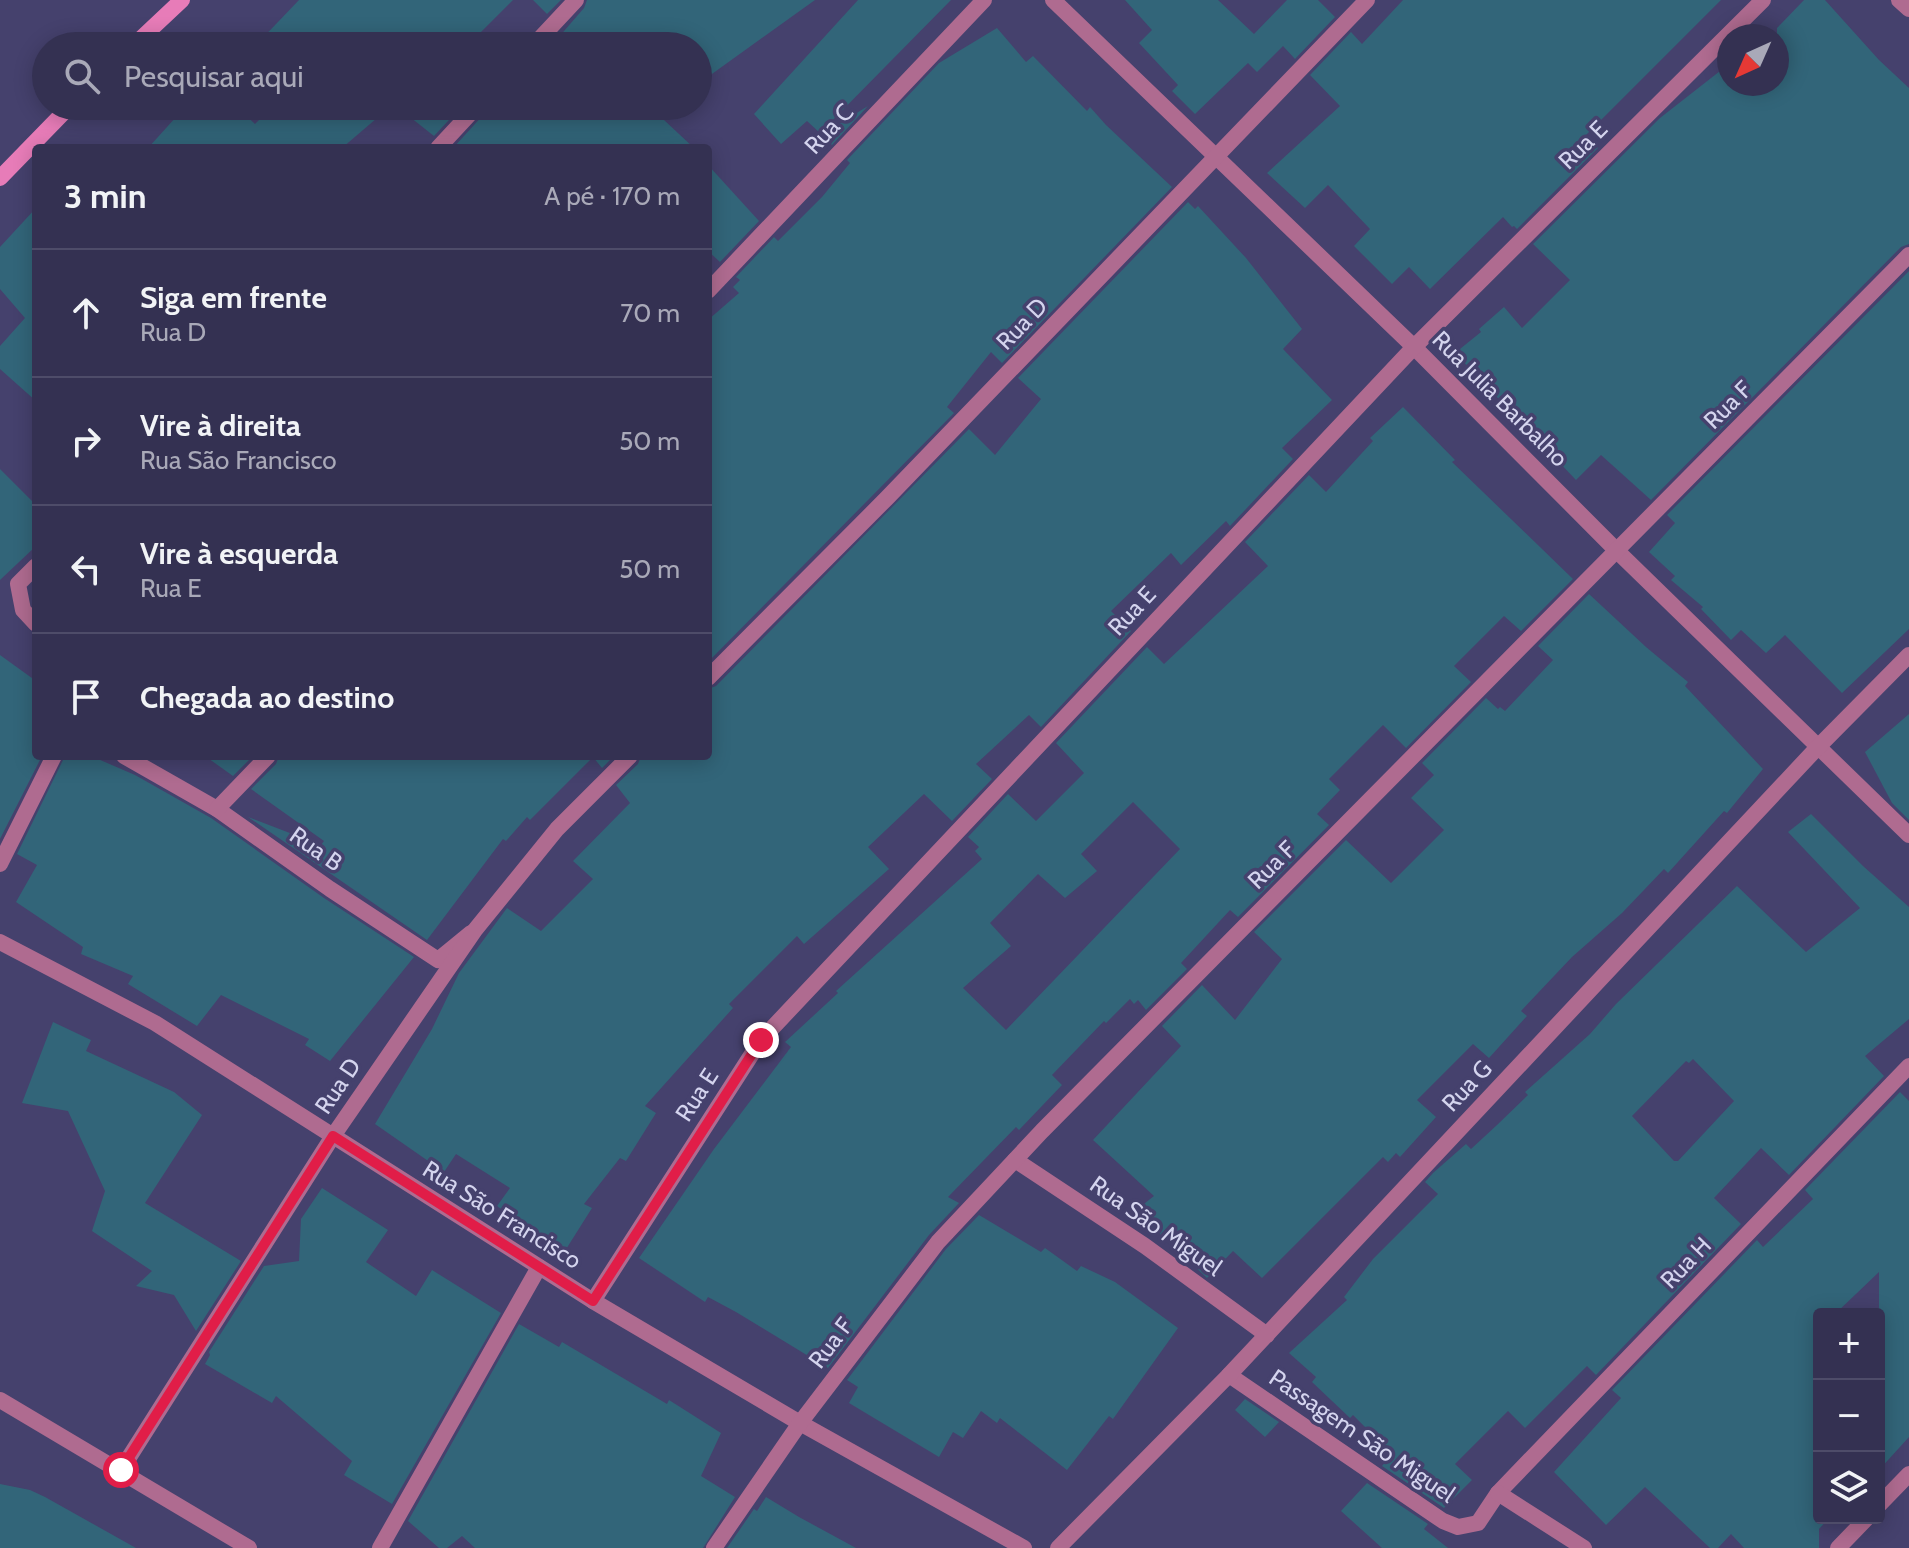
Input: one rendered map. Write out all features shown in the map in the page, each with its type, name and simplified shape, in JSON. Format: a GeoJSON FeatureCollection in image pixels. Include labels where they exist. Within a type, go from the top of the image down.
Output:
{"type":"FeatureCollection","features":[{"type":"Feature","properties":{"kind":"main road"},"geometry":{"type":"LineString","coordinates":[[148,32],[182,0]]}},
{"type":"Feature","properties":{"kind":"main road"},"geometry":{"type":"LineString","coordinates":[[33,144],[56,120]]}},
{"type":"Feature","properties":{"kind":"main road"},"geometry":{"type":"LineString","coordinates":[[0,178],[32,145]]}},
{"type":"Feature","properties":{"kind":"street"},"geometry":{"type":"LineString","coordinates":[[546,32],[576,0]]}},
{"type":"Feature","properties":{"kind":"street","name":"Rua C"},"geometry":{"type":"LineString","coordinates":[[712,287],[984,0]]}},
{"type":"Feature","properties":{"kind":"street","name":"Rua Julia Barbalho"},"geometry":{"type":"LineString","coordinates":[[1053,0],[1414,347],[1617,551],[1909,835]]}},
{"type":"Feature","properties":{"kind":"street","name":"Rua D"},"geometry":{"type":"LineString","coordinates":[[712,674],[887,498],[1367,0]]}},
{"type":"Feature","properties":{"kind":"street","name":"Rua E"},"geometry":{"type":"LineString","coordinates":[[593,1301],[761,1040],[1414,347],[1763,0]]}},
{"type":"Feature","properties":{"kind":"street"},"geometry":{"type":"LineString","coordinates":[[1899,0],[1909,9]]}},
{"type":"Feature","properties":{"kind":"street"},"geometry":{"type":"LineString","coordinates":[[442,144],[464,120]]}},
{"type":"Feature","properties":{"kind":"street","name":"Rua F"},"geometry":{"type":"LineString","coordinates":[[714,1548],[800,1423],[938,1242],[1015,1160],[1909,255]]}},
{"type":"Feature","properties":{"kind":"street"},"geometry":{"type":"LineString","coordinates":[[32,570],[18,584],[23,610],[32,620]]}},
{"type":"Feature","properties":{"kind":"street","name":"Rua G"},"geometry":{"type":"LineString","coordinates":[[1058,1548],[1229,1375],[1817,748],[1909,655]]}},
{"type":"Feature","properties":{"kind":"street"},"geometry":{"type":"LineString","coordinates":[[0,864],[52,760]]}},
{"type":"Feature","properties":{"kind":"street","name":"Rua B"},"geometry":{"type":"LineString","coordinates":[[131,760],[217,809],[438,960],[475,930]]}},
{"type":"Feature","properties":{"kind":"street"},"geometry":{"type":"LineString","coordinates":[[217,809],[264,760]]}},
{"type":"Feature","properties":{"kind":"street","name":"Rua D"},"geometry":{"type":"LineString","coordinates":[[121,1470],[333,1136],[475,930],[557,829],[626,760]]}},
{"type":"Feature","properties":{"kind":"street","name":"Rua São Francisco"},"geometry":{"type":"LineString","coordinates":[[0,942],[155,1023],[593,1301],[800,1423],[1024,1548]]}},
{"type":"Feature","properties":{"kind":"street","name":"Rua H"},"geometry":{"type":"LineString","coordinates":[[1498,1493],[1909,1066]]}},
{"type":"Feature","properties":{"kind":"street","name":"Rua São Miguel"},"geometry":{"type":"LineString","coordinates":[[1015,1160],[1145,1246],[1267,1335]]}},
{"type":"Feature","properties":{"kind":"street"},"geometry":{"type":"LineString","coordinates":[[380,1548],[539,1267]]}},
{"type":"Feature","properties":{"kind":"street","name":"Passagem São Miguel"},"geometry":{"type":"LineString","coordinates":[[1229,1375],[1443,1521],[1458,1527],[1478,1523],[1498,1493]]}},
{"type":"Feature","properties":{"kind":"street"},"geometry":{"type":"LineString","coordinates":[[0,1400],[249,1548]]}},
{"type":"Feature","properties":{"kind":"street"},"geometry":{"type":"LineString","coordinates":[[1885,1499],[1909,1474]]}},
{"type":"Feature","properties":{"kind":"street"},"geometry":{"type":"LineString","coordinates":[[1498,1493],[1584,1548]]}},
{"type":"Feature","properties":{"kind":"street"},"geometry":{"type":"LineString","coordinates":[[1838,1548],[1861,1524]]}},
{"type":"Feature","properties":{"kind":"building"},"geometry":{"type":"Polygon","coordinates":[[[299,0],[513,0],[481,32],[268,32],[299,0]]]}},
{"type":"Feature","properties":{"kind":"building"},"geometry":{"type":"Polygon","coordinates":[[[533,0],[561,0],[547,14],[533,0]]]}},
{"type":"Feature","properties":{"kind":"building"},"geometry":{"type":"Polygon","coordinates":[[[587,0],[815,0],[712,74],[712,32],[563,32],[587,0]]]}},
{"type":"Feature","properties":{"kind":"building"},"geometry":{"type":"Polygon","coordinates":[[[858,0],[951,0],[820,133],[807,121],[781,144],[754,114],[858,0]]]}},
{"type":"Feature","properties":{"kind":"building"},"geometry":{"type":"Polygon","coordinates":[[[1125,0],[1218,0],[1254,34],[1287,0],[1318,0],[1335,17],[1295,59],[1283,46],[1257,72],[1248,63],[1195,114],[1172,91],[1178,85],[1139,43],[1152,30],[1125,0]]]}},
{"type":"Feature","properties":{"kind":"building"},"geometry":{"type":"Polygon","coordinates":[[[1403,0],[1721,0],[1586,135],[1598,148],[1517,229],[1503,217],[1430,289],[1409,267],[1392,284],[1354,246],[1370,229],[1328,185],[1305,208],[1267,173],[1340,106],[1310,75],[1351,32],[1362,44],[1403,0]]]}},
{"type":"Feature","properties":{"kind":"building"},"geometry":{"type":"Polygon","coordinates":[[[1804,0],[1825,0],[1909,88],[1909,244],[1901,247],[1651,500],[1601,455],[1576,480],[1455,353],[1481,332],[1479,329],[1504,307],[1522,328],[1570,280],[1533,244],[1660,118],[1717,73],[1717,96],[1789,96],[1789,24],[1781,24],[1804,0]]]}},
{"type":"Feature","properties":{"kind":"building"},"geometry":{"type":"Polygon","coordinates":[[[997,28],[1026,62],[1033,56],[1087,111],[1090,107],[1172,187],[1002,363],[991,352],[947,407],[954,413],[712,658],[712,317],[739,293],[733,287],[740,280],[736,277],[774,237],[778,241],[822,197],[850,163],[847,160],[939,63],[997,28]]]}},
{"type":"Feature","properties":{"kind":"building"},"geometry":{"type":"Polygon","coordinates":[[[868,106],[832,145],[821,135],[868,106]]]}},
{"type":"Feature","properties":{"kind":"building"},"geometry":{"type":"Polygon","coordinates":[[[173,120],[251,120],[255,124],[259,120],[375,120],[347,144],[152,144],[173,120]]]}},
{"type":"Feature","properties":{"kind":"building"},"geometry":{"type":"Polygon","coordinates":[[[414,120],[449,120],[434,136],[414,120]]]}},
{"type":"Feature","properties":{"kind":"building"},"geometry":{"type":"Polygon","coordinates":[[[479,120],[664,120],[690,144],[457,144],[479,120]]]}},
{"type":"Feature","properties":{"kind":"building"},"geometry":{"type":"Polygon","coordinates":[[[712,169],[759,221],[720,262],[712,255],[712,169]]]}},
{"type":"Feature","properties":{"kind":"building"},"geometry":{"type":"Polygon","coordinates":[[[1188,202],[1195,209],[1198,206],[1246,258],[1302,329],[1283,349],[1332,400],[1282,448],[1293,459],[1230,526],[1226,521],[1181,565],[1171,553],[1111,611],[1131,631],[1041,727],[1029,715],[976,764],[992,779],[952,821],[924,794],[868,847],[889,869],[804,944],[797,936],[729,1004],[733,1008],[645,1106],[656,1113],[626,1161],[620,1158],[584,1204],[592,1208],[563,1254],[497,1206],[510,1188],[456,1154],[444,1172],[375,1124],[432,1029],[459,973],[507,908],[541,931],[593,879],[573,861],[630,803],[616,785],[640,760],[712,760],[712,688],[969,429],[995,455],[1041,399],[1018,378],[1188,202]]]}},
{"type":"Feature","properties":{"kind":"building"},"geometry":{"type":"Polygon","coordinates":[[[32,212],[32,397],[0,369],[0,346],[25,318],[0,289],[0,247],[32,212]]]}},
{"type":"Feature","properties":{"kind":"building"},"geometry":{"type":"Polygon","coordinates":[[[1909,271],[1909,629],[1842,693],[1785,635],[1766,653],[1741,630],[1731,640],[1701,609],[1703,607],[1671,580],[1675,576],[1649,552],[1675,523],[1667,515],[1909,271]]]}},
{"type":"Feature","properties":{"kind":"building"},"geometry":{"type":"Polygon","coordinates":[[[1403,407],[1455,460],[1452,462],[1573,579],[1521,631],[1504,616],[1454,666],[1471,682],[1406,748],[1383,725],[1329,779],[1340,790],[1317,814],[1329,825],[1238,917],[1230,910],[1181,963],[1187,969],[1146,1010],[1138,1000],[1134,1004],[1130,999],[1052,1075],[1062,1085],[948,1197],[959,1203],[929,1235],[828,1368],[736,1312],[708,1297],[705,1302],[639,1258],[714,1149],[791,1047],[785,1042],[838,993],[836,991],[982,859],[975,851],[979,847],[968,837],[1008,794],[1036,821],[1084,773],[1056,743],[1147,647],[1164,664],[1268,566],[1245,542],[1309,475],[1326,492],[1373,441],[1370,438],[1403,407]],[[1133,802],[1081,854],[1097,871],[1065,898],[1038,874],[990,923],[1011,946],[963,988],[1006,1030],[1180,849],[1133,802]]]}},
{"type":"Feature","properties":{"kind":"building"},"geometry":{"type":"Polygon","coordinates":[[[0,469],[32,501],[32,550],[0,580],[0,469]]]}},
{"type":"Feature","properties":{"kind":"building"},"geometry":{"type":"Polygon","coordinates":[[[1589,594],[1688,682],[1685,686],[1763,769],[1727,813],[1724,811],[1668,873],[1664,869],[1622,913],[1572,957],[1521,1011],[1527,1016],[1489,1058],[1473,1044],[1417,1100],[1436,1117],[1400,1157],[1396,1153],[1388,1162],[1383,1157],[1262,1278],[1233,1251],[1207,1278],[1135,1211],[1154,1196],[1093,1140],[1181,1046],[1162,1026],[1202,985],[1235,1020],[1282,959],[1254,932],[1346,840],[1391,883],[1444,830],[1411,798],[1434,775],[1422,763],[1486,698],[1505,711],[1553,660],[1538,646],[1589,594]]]}},
{"type":"Feature","properties":{"kind":"building"},"geometry":{"type":"Polygon","coordinates":[[[0,655],[32,678],[32,760],[40,760],[0,839],[0,655]]]}},
{"type":"Feature","properties":{"kind":"building"},"geometry":{"type":"Polygon","coordinates":[[[1909,714],[1909,820],[1892,803],[1865,752],[1909,714]]]}},
{"type":"Feature","properties":{"kind":"building"},"geometry":{"type":"Polygon","coordinates":[[[63,760],[100,760],[135,775],[211,818],[414,957],[330,1061],[305,1045],[309,1039],[221,995],[197,1026],[128,984],[133,976],[81,954],[83,947],[16,902],[37,865],[17,854],[63,760]]]}},
{"type":"Feature","properties":{"kind":"building"},"geometry":{"type":"Polygon","coordinates":[[[211,760],[249,760],[233,776],[211,760]]]}},
{"type":"Feature","properties":{"kind":"building"},"geometry":{"type":"Polygon","coordinates":[[[278,760],[590,760],[530,820],[527,817],[506,841],[503,839],[427,940],[248,817],[321,845],[324,841],[251,789],[278,760]]]}},
{"type":"Feature","properties":{"kind":"building"},"geometry":{"type":"Polygon","coordinates":[[[595,760],[610,760],[602,768],[595,760]]]}},
{"type":"Feature","properties":{"kind":"building"},"geometry":{"type":"Polygon","coordinates":[[[1811,814],[1909,907],[1909,1019],[1865,1056],[1884,1076],[1789,1175],[1761,1148],[1714,1198],[1741,1224],[1596,1375],[1587,1366],[1525,1428],[1508,1411],[1455,1464],[1472,1480],[1444,1508],[1382,1466],[1392,1454],[1353,1415],[1350,1418],[1312,1382],[1316,1377],[1289,1353],[1347,1300],[1344,1297],[1373,1259],[1438,1194],[1425,1182],[1433,1173],[1466,1144],[1471,1149],[1497,1125],[1528,1095],[1525,1092],[1590,1034],[1616,1004],[1737,886],[1806,952],[1860,908],[1788,832],[1811,814]],[[1693,1059],[1689,1063],[1686,1061],[1632,1116],[1674,1161],[1678,1161],[1734,1101],[1693,1059]]]}},
{"type":"Feature","properties":{"kind":"building"},"geometry":{"type":"Polygon","coordinates":[[[53,1022],[91,1040],[86,1051],[174,1092],[202,1115],[145,1203],[241,1261],[196,1331],[174,1295],[136,1286],[152,1271],[92,1231],[105,1191],[68,1111],[22,1103],[53,1022]]]}},
{"type":"Feature","properties":{"kind":"building"},"geometry":{"type":"Polygon","coordinates":[[[1900,1092],[1909,1101],[1909,1437],[1885,1463],[1885,1308],[1879,1308],[1879,1272],[1841,1308],[1813,1308],[1813,1524],[1824,1524],[1819,1529],[1819,1548],[1744,1548],[1731,1534],[1718,1548],[1710,1548],[1645,1487],[1606,1525],[1554,1472],[1621,1398],[1612,1390],[1757,1240],[1763,1247],[1813,1199],[1805,1190],[1900,1092]]]}},
{"type":"Feature","properties":{"kind":"building"},"geometry":{"type":"Polygon","coordinates":[[[322,1188],[388,1230],[366,1262],[416,1296],[432,1270],[501,1313],[392,1504],[344,1475],[352,1461],[276,1396],[272,1403],[205,1364],[209,1352],[264,1266],[299,1261],[301,1219],[322,1188]]]}},
{"type":"Feature","properties":{"kind":"building"},"geometry":{"type":"Polygon","coordinates":[[[979,1215],[1041,1252],[1045,1248],[1077,1271],[1081,1266],[1115,1282],[1178,1328],[1113,1419],[1109,1416],[1067,1470],[1000,1418],[997,1423],[981,1411],[963,1438],[953,1432],[939,1457],[849,1403],[858,1387],[847,1380],[946,1249],[979,1215]]]}},
{"type":"Feature","properties":{"kind":"building"},"geometry":{"type":"Polygon","coordinates":[[[519,1324],[559,1347],[562,1342],[667,1404],[669,1400],[721,1433],[701,1476],[735,1497],[703,1548],[475,1548],[462,1536],[447,1548],[439,1548],[408,1521],[519,1324]]]}},
{"type":"Feature","properties":{"kind":"building"},"geometry":{"type":"Polygon","coordinates":[[[1245,1399],[1279,1422],[1265,1437],[1235,1410],[1245,1399]]]}},
{"type":"Feature","properties":{"kind":"building"},"geometry":{"type":"Polygon","coordinates":[[[1367,1483],[1428,1524],[1424,1529],[1448,1548],[1382,1548],[1341,1511],[1367,1483]]]}},
{"type":"Feature","properties":{"kind":"building"},"geometry":{"type":"Polygon","coordinates":[[[0,1484],[30,1490],[45,1497],[136,1548],[0,1548],[0,1484]]]}},
{"type":"Feature","properties":{"kind":"building"},"geometry":{"type":"Polygon","coordinates":[[[766,1497],[799,1517],[856,1548],[727,1548],[766,1497]]]}},
{"type":"Feature","properties":{"kind":"route"},"geometry":{"type":"LineString","coordinates":[[121,1470],[333,1136],[593,1301],[761,1040]]}}]}
